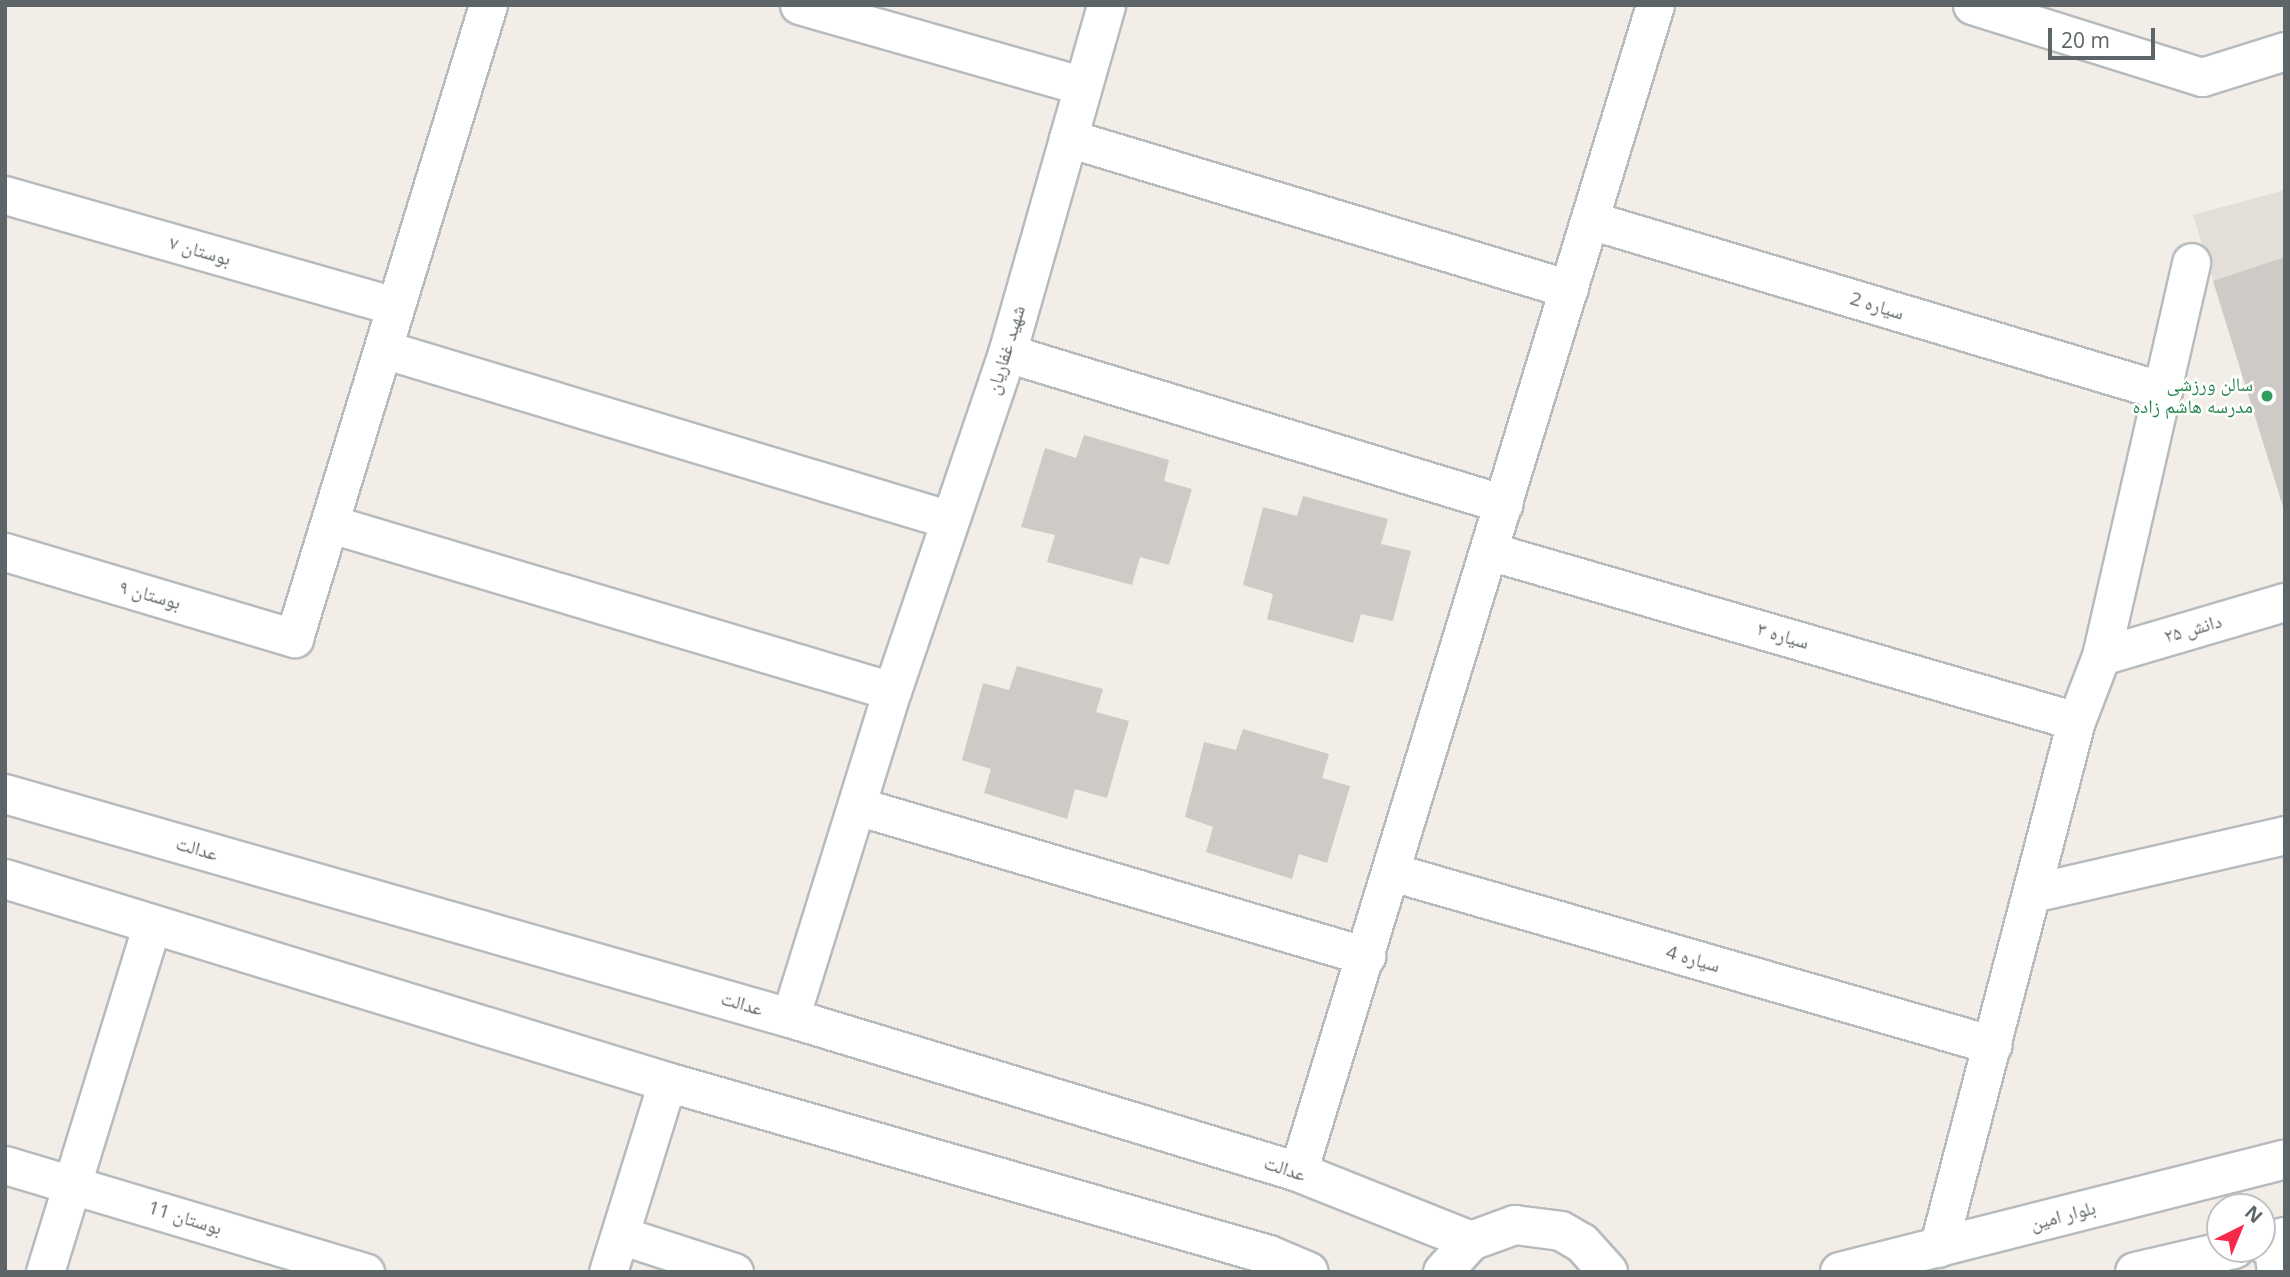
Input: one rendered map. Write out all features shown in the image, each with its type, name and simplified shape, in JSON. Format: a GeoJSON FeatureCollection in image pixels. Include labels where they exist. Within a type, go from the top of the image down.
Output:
{"type":"FeatureCollection","features":[{"type":"Feature","properties":{"kind":"street"},"geometry":{"type":"LineString","coordinates":[[488,5],[331,524],[892,691]]}},
{"type":"Feature","properties":{"kind":"street"},"geometry":{"type":"LineString","coordinates":[[799,5],[1083,86]]}},
{"type":"Feature","properties":{"kind":"street","name":"شهید غفاریان"},"geometry":{"type":"LineString","coordinates":[[790,1018],[892,691],[1007,353],[1105,5]]}},
{"type":"Feature","properties":{"kind":"street"},"geometry":{"type":"LineString","coordinates":[[1298,1172],[1392,872],[1655,5]]}},
{"type":"Feature","properties":{"kind":"street"},"geometry":{"type":"LineString","coordinates":[[1972,5],[2202,77],[2285,51]]}},
{"type":"Feature","properties":{"kind":"street"},"geometry":{"type":"LineString","coordinates":[[1068,138],[1569,289]]}},
{"type":"Feature","properties":{"kind":"street","name":"بوستان ۷"},"geometry":{"type":"LineString","coordinates":[[5,195],[395,306]]}},
{"type":"Feature","properties":{"kind":"street","name":"سیاره 2"},"geometry":{"type":"LineString","coordinates":[[1590,220],[2163,391]]}},
{"type":"Feature","properties":{"kind":"street"},"geometry":{"type":"LineString","coordinates":[[1938,1248],[2076,721],[2101,656],[2191,262]]}},
{"type":"Feature","properties":{"kind":"street"},"geometry":{"type":"LineString","coordinates":[[383,349],[950,520]]}},
{"type":"Feature","properties":{"kind":"street"},"geometry":{"type":"LineString","coordinates":[[1007,353],[1504,504]]}},
{"type":"Feature","properties":{"kind":"street","name":"بوستان ۹"},"geometry":{"type":"LineString","coordinates":[[5,552],[294,638],[331,524]]}},
{"type":"Feature","properties":{"kind":"street","name":"سیاره ۳"},"geometry":{"type":"LineString","coordinates":[[1489,551],[2076,721]]}},
{"type":"Feature","properties":{"kind":"street","name":"دانش ۲۵"},"geometry":{"type":"LineString","coordinates":[[2101,656],[2285,602]]}},
{"type":"Feature","properties":{"kind":"street","name":"عدالت"},"geometry":{"type":"LineString","coordinates":[[5,794],[790,1018],[1298,1172],[1471,1241]]}},
{"type":"Feature","properties":{"kind":"street"},"geometry":{"type":"LineString","coordinates":[[857,806],[1366,956]]}},
{"type":"Feature","properties":{"kind":"street"},"geometry":{"type":"LineString","coordinates":[[2032,893],[2285,835]]}},
{"type":"Feature","properties":{"kind":"street","name":"سیاره 4"},"geometry":{"type":"LineString","coordinates":[[1392,872],[1993,1045]]}},
{"type":"Feature","properties":{"kind":"street"},"geometry":{"type":"LineString","coordinates":[[5,879],[667,1082],[1256,1251],[1309,1272]]}},
{"type":"Feature","properties":{"kind":"street"},"geometry":{"type":"LineString","coordinates":[[45,1272],[69,1184],[152,924]]}},
{"type":"Feature","properties":{"kind":"street"},"geometry":{"type":"LineString","coordinates":[[608,1272],[667,1082]]}},
{"type":"Feature","properties":{"kind":"street","name":"بلوار امین"},"geometry":{"type":"LineString","coordinates":[[1840,1272],[2285,1159]]}},
{"type":"Feature","properties":{"kind":"street","name":"بوستان 11"},"geometry":{"type":"LineString","coordinates":[[5,1165],[365,1272]]}},
{"type":"Feature","properties":{"kind":"street"},"geometry":{"type":"LineString","coordinates":[[1443,1272],[1471,1241],[1492,1230],[1538,1226],[1582,1243],[1608,1272]]}},
{"type":"Feature","properties":{"kind":"street"},"geometry":{"type":"LineString","coordinates":[[620,1235],[734,1272]]}},
{"type":"Feature","properties":{"kind":"street"},"geometry":{"type":"LineString","coordinates":[[2135,1272],[2206,1256]]}},
{"type":"Feature","properties":{"kind":"shaded area","name":"سالن ورزشی مدرسه هاشم زاده"},"geometry":{"type":"Polygon","coordinates":[[[2285,190],[2285,512],[2193,215],[2285,190]]]}},
{"type":"Feature","properties":{"kind":"building","name":"سالن ورزشی مدرسه هاشم زاده"},"geometry":{"type":"Polygon","coordinates":[[[2285,257],[2285,509],[2284,510],[2213,281],[2285,257]]]}},
{"type":"Feature","properties":{"kind":"building"},"geometry":{"type":"Polygon","coordinates":[[[1084,435],[1169,460],[1164,481],[1192,489],[1169,565],[1140,557],[1132,585],[1047,562],[1055,535],[1021,527],[1045,448],[1076,458],[1084,435]]]}},
{"type":"Feature","properties":{"kind":"building"},"geometry":{"type":"Polygon","coordinates":[[[1303,496],[1388,519],[1381,544],[1411,551],[1393,621],[1361,614],[1353,643],[1267,619],[1273,594],[1243,585],[1263,507],[1297,516],[1303,496]]]}},
{"type":"Feature","properties":{"kind":"building"},"geometry":{"type":"Polygon","coordinates":[[[1017,666],[1103,689],[1096,712],[1129,721],[1107,798],[1075,789],[1067,819],[984,793],[991,769],[962,760],[983,683],[1009,690],[1017,666]]]}},
{"type":"Feature","properties":{"kind":"building"},"geometry":{"type":"Polygon","coordinates":[[[1243,729],[1329,754],[1322,778],[1350,786],[1327,863],[1299,854],[1292,879],[1206,852],[1213,827],[1185,817],[1204,742],[1236,750],[1243,729]]]}},
{"type":"Feature","properties":{"kind":"place","name":"سالن ورزشی مدرسه هاشم زاده"},"geometry":{"type":"Point","coordinates":[2267,396]}}]}
